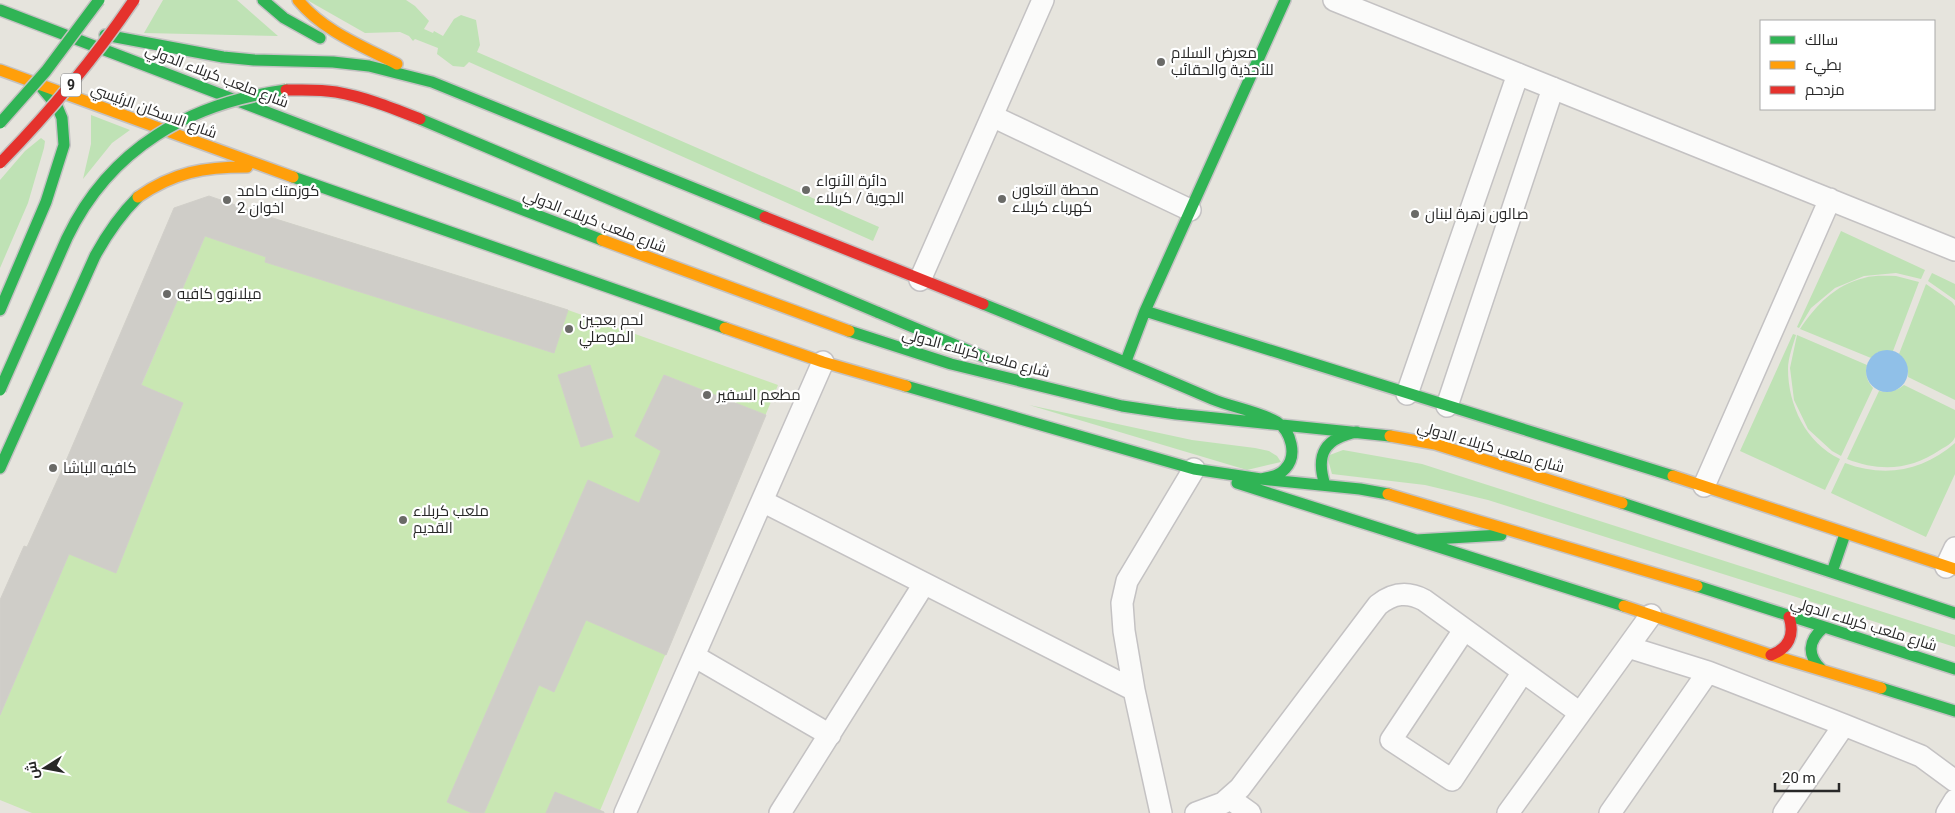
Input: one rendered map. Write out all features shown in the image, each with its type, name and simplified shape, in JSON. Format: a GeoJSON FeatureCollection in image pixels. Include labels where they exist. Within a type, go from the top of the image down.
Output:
{"type":"FeatureCollection","features":[{"type":"Feature","properties":{"kind":"main road","name":"9"},"geometry":{"type":"LineString","coordinates":[[0,122],[46,71],[99,0]]}},
{"type":"Feature","properties":{"kind":"main road","name":"9"},"geometry":{"type":"LineString","coordinates":[[0,163],[51,109],[134,0]]}},
{"type":"Feature","properties":{"kind":"main road"},"geometry":{"type":"LineString","coordinates":[[263,0],[284,18],[332,44],[390,70]]}},
{"type":"Feature","properties":{"kind":"main road"},"geometry":{"type":"LineString","coordinates":[[298,0],[303,8],[316,20],[432,82],[920,280],[1126,361],[1227,405],[1277,423],[1291,441],[1290,463],[1282,472],[1273,477],[1262,478]]}},
{"type":"Feature","properties":{"kind":"main road"},"geometry":{"type":"LineString","coordinates":[[1126,361],[1145,310],[1284,0]]}},
{"type":"Feature","properties":{"kind":"main road"},"geometry":{"type":"LineString","coordinates":[[0,10],[18,16],[186,52],[262,60],[333,62],[390,70],[432,82]]}},
{"type":"Feature","properties":{"kind":"main road","name":"شارع ملعب كربلاء الدولي"},"geometry":{"type":"LineString","coordinates":[[18,16],[590,236],[792,311],[906,350],[952,364],[1122,406],[1176,414],[1392,436],[1435,444],[1955,612]]}},
{"type":"Feature","properties":{"kind":"main road","name":"شارع الاسكان الرئيسي"},"geometry":{"type":"LineString","coordinates":[[0,70],[270,169]]}},
{"type":"Feature","properties":{"kind":"main road"},"geometry":{"type":"LineString","coordinates":[[0,310],[46,202],[64,144],[64,131],[59,112],[50,95],[40,86]]}},
{"type":"Feature","properties":{"kind":"main road"},"geometry":{"type":"LineString","coordinates":[[0,390],[75,221],[89,200],[120,164],[150,139],[187,117],[237,98],[299,89],[344,94],[382,104],[992,360]]}},
{"type":"Feature","properties":{"kind":"main road"},"geometry":{"type":"LineString","coordinates":[[0,468],[102,241],[131,202],[148,189],[166,179],[208,168],[225,166],[270,169]]}},
{"type":"Feature","properties":{"kind":"main road","name":"شارع ملعب كربلاء الدولي"},"geometry":{"type":"LineString","coordinates":[[270,169],[823,362],[1194,469],[1388,494],[1671,578],[1955,669]]}},
{"type":"Feature","properties":{"kind":"main road"},"geometry":{"type":"LineString","coordinates":[[23,255],[45,249],[58,252],[74,267],[80,289]]}},
{"type":"Feature","properties":{"kind":"main road"},"geometry":{"type":"LineString","coordinates":[[1145,310],[1704,486],[1950,568]]}},
{"type":"Feature","properties":{"kind":"main road"},"geometry":{"type":"LineString","coordinates":[[1010,367],[1098,400]]}},
{"type":"Feature","properties":{"kind":"main road"},"geometry":{"type":"LineString","coordinates":[[1325,485],[1321,475],[1320,464],[1322,454],[1328,444],[1336,437],[1346,433],[1357,432]]}},
{"type":"Feature","properties":{"kind":"main road"},"geometry":{"type":"LineString","coordinates":[[1194,469],[1651,615],[1771,656],[1821,669],[1955,711]]}},
{"type":"Feature","properties":{"kind":"main road"},"geometry":{"type":"LineString","coordinates":[[1416,540],[1523,534]]}},
{"type":"Feature","properties":{"kind":"main road"},"geometry":{"type":"LineString","coordinates":[[1832,572],[1845,534]]}},
{"type":"Feature","properties":{"kind":"main road"},"geometry":{"type":"LineString","coordinates":[[1771,656],[1784,649],[1788,644],[1792,630],[1788,616]]}},
{"type":"Feature","properties":{"kind":"main road"},"geometry":{"type":"LineString","coordinates":[[1821,669],[1814,664],[1809,648],[1811,639],[1823,628]]}},
{"type":"Feature","properties":{"kind":"street"},"geometry":{"type":"LineString","coordinates":[[920,280],[1043,0]]}},
{"type":"Feature","properties":{"kind":"street"},"geometry":{"type":"LineString","coordinates":[[1334,0],[1955,250]]}},
{"type":"Feature","properties":{"kind":"street"},"geometry":{"type":"LineString","coordinates":[[1407,394],[1518,74]]}},
{"type":"Feature","properties":{"kind":"street"},"geometry":{"type":"LineString","coordinates":[[1447,406],[1553,88]]}},
{"type":"Feature","properties":{"kind":"street"},"geometry":{"type":"LineString","coordinates":[[992,116],[1190,210]]}},
{"type":"Feature","properties":{"kind":"street"},"geometry":{"type":"LineString","coordinates":[[1704,486],[1830,199]]}},
{"type":"Feature","properties":{"kind":"street"},"geometry":{"type":"LineString","coordinates":[[625,813],[823,362]]}},
{"type":"Feature","properties":{"kind":"street"},"geometry":{"type":"LineString","coordinates":[[1161,813],[1134,690],[1124,631],[1122,602],[1127,581],[1194,469]]}},
{"type":"Feature","properties":{"kind":"street"},"geometry":{"type":"LineString","coordinates":[[762,501],[1134,690]]}},
{"type":"Feature","properties":{"kind":"street"},"geometry":{"type":"LineString","coordinates":[[1950,568],[1955,548]]}},
{"type":"Feature","properties":{"kind":"street"},"geometry":{"type":"LineString","coordinates":[[780,813],[924,584]]}},
{"type":"Feature","properties":{"kind":"street"},"geometry":{"type":"LineString","coordinates":[[1196,813],[1223,803],[1240,788],[1378,605],[1384,600],[1400,594],[1416,596],[1580,713]]}},
{"type":"Feature","properties":{"kind":"street"},"geometry":{"type":"LineString","coordinates":[[1508,813],[1651,615]]}},
{"type":"Feature","properties":{"kind":"street"},"geometry":{"type":"LineString","coordinates":[[1464,630],[1391,740],[1452,780],[1522,672]]}},
{"type":"Feature","properties":{"kind":"street"},"geometry":{"type":"LineString","coordinates":[[1628,647],[1708,672],[1921,756],[1955,781]]}},
{"type":"Feature","properties":{"kind":"street"},"geometry":{"type":"LineString","coordinates":[[694,656],[830,735]]}},
{"type":"Feature","properties":{"kind":"street"},"geometry":{"type":"LineString","coordinates":[[1610,813],[1708,672]]}},
{"type":"Feature","properties":{"kind":"street"},"geometry":{"type":"LineString","coordinates":[[1784,813],[1844,725]]}},
{"type":"Feature","properties":{"kind":"street"},"geometry":{"type":"LineString","coordinates":[[1228,798],[1250,813]]}},
{"type":"Feature","properties":{"kind":"street"},"geometry":{"type":"LineString","coordinates":[[1946,813],[1955,800]]}},
{"type":"Feature","properties":{"kind":"green space"},"geometry":{"type":"Polygon","coordinates":[[[163,0],[237,0],[278,36],[144,33],[163,0]]]}},
{"type":"Feature","properties":{"kind":"green space"},"geometry":{"type":"Polygon","coordinates":[[[307,0],[406,0],[415,6],[429,21],[424,29],[433,33],[434,31],[443,36],[454,19],[461,15],[476,20],[480,45],[477,52],[879,227],[873,241],[469,62],[464,67],[453,66],[437,54],[438,48],[415,39],[413,41],[409,36],[400,32],[365,33],[307,0]]]}},
{"type":"Feature","properties":{"kind":"green space"},"geometry":{"type":"Polygon","coordinates":[[[91,115],[130,130],[112,143],[83,179],[91,144],[91,115]]]}},
{"type":"Feature","properties":{"kind":"green space"},"geometry":{"type":"Polygon","coordinates":[[[41,138],[45,141],[44,148],[28,203],[0,268],[0,180],[25,151],[41,138]]]}},
{"type":"Feature","properties":{"kind":"green space","name":"ملعب كربلاء القديم"},"geometry":{"type":"Polygon","coordinates":[[[279,220],[568,310],[778,385],[599,813],[32,813],[0,800],[0,715],[205,236],[279,220]]]}},
{"type":"Feature","properties":{"kind":"green space"},"geometry":{"type":"Polygon","coordinates":[[[1841,231],[1925,270],[1921,279],[1896,273],[1864,276],[1835,288],[1811,308],[1799,328],[1797,327],[1841,231]]]}},
{"type":"Feature","properties":{"kind":"green space"},"geometry":{"type":"Polygon","coordinates":[[[1932,273],[1955,284],[1955,300],[1928,281],[1932,273]]]}},
{"type":"Feature","properties":{"kind":"green space"},"geometry":{"type":"Polygon","coordinates":[[[1896,276],[1919,282],[1893,351],[1878,352],[1871,358],[1800,329],[1827,297],[1844,286],[1868,277],[1896,276]]]}},
{"type":"Feature","properties":{"kind":"green space"},"geometry":{"type":"Polygon","coordinates":[[[1926,284],[1955,306],[1955,400],[1908,377],[1906,364],[1899,354],[1926,284]]]}},
{"type":"Feature","properties":{"kind":"green space"},"geometry":{"type":"Polygon","coordinates":[[[1793,334],[1796,335],[1788,369],[1791,396],[1795,409],[1809,433],[1818,443],[1840,459],[1825,490],[1740,451],[1793,334]]]}},
{"type":"Feature","properties":{"kind":"green space"},"geometry":{"type":"Polygon","coordinates":[[[1797,335],[1867,365],[1867,378],[1873,388],[1841,456],[1832,451],[1808,429],[1794,400],[1790,368],[1797,335]]]}},
{"type":"Feature","properties":{"kind":"green space"},"geometry":{"type":"Polygon","coordinates":[[[1904,385],[1955,410],[1955,437],[1953,441],[1929,457],[1907,465],[1895,467],[1871,466],[1847,459],[1879,391],[1892,391],[1904,385]]]}},
{"type":"Feature","properties":{"kind":"green space"},"geometry":{"type":"Polygon","coordinates":[[[1029,405],[1192,440],[1269,451],[1277,456],[1281,462],[1247,470],[1029,405]]]}},
{"type":"Feature","properties":{"kind":"green space"},"geometry":{"type":"Polygon","coordinates":[[[1955,443],[1955,474],[1926,537],[1831,493],[1845,463],[1875,470],[1903,469],[1917,466],[1930,460],[1943,453],[1955,443]]]}},
{"type":"Feature","properties":{"kind":"green space"},"geometry":{"type":"Polygon","coordinates":[[[1343,450],[1422,464],[1955,635],[1955,647],[1488,500],[1425,485],[1332,474],[1327,456],[1343,450]]]}},
{"type":"Feature","properties":{"kind":"water"},"geometry":{"type":"Polygon","coordinates":[[[1891,350],[1899,353],[1905,359],[1908,371],[1905,383],[1899,389],[1883,392],[1875,389],[1869,383],[1866,367],[1869,359],[1875,353],[1891,350]]]}},
{"type":"Feature","properties":{"kind":"building"},"geometry":{"type":"Polygon","coordinates":[[[209,196],[279,220],[568,310],[554,353],[265,262],[266,257],[205,236],[141,385],[183,403],[116,573],[69,554],[0,715],[0,600],[24,546],[27,547],[66,461],[174,208],[209,196]]]}},
{"type":"Feature","properties":{"kind":"building"},"geometry":{"type":"Polygon","coordinates":[[[590,365],[613,437],[581,447],[558,375],[590,365]]]}},
{"type":"Feature","properties":{"kind":"building"},"geometry":{"type":"Polygon","coordinates":[[[664,375],[766,415],[666,655],[586,620],[554,692],[539,685],[484,813],[472,813],[447,802],[588,480],[639,503],[661,451],[635,436],[664,375]]]}},
{"type":"Feature","properties":{"kind":"building"},"geometry":{"type":"Polygon","coordinates":[[[555,792],[604,812],[604,813],[546,813],[555,792]]]}},
{"type":"Feature","properties":{"kind":"traffic: fast"},"geometry":{"type":"LineString","coordinates":[[0,123],[46,71],[99,0]]}},
{"type":"Feature","properties":{"kind":"traffic: fast"},"geometry":{"type":"LineString","coordinates":[[263,0],[284,18],[320,38]]}},
{"type":"Feature","properties":{"kind":"traffic: fast"},"geometry":{"type":"LineString","coordinates":[[1126,361],[1145,311],[1285,0]]}},
{"type":"Feature","properties":{"kind":"traffic: fast"},"geometry":{"type":"LineString","coordinates":[[0,10],[602,240]]}},
{"type":"Feature","properties":{"kind":"traffic: fast"},"geometry":{"type":"LineString","coordinates":[[105,35],[223,57],[254,60],[333,62],[369,66],[432,82],[765,217]]}},
{"type":"Feature","properties":{"kind":"traffic: fast"},"geometry":{"type":"LineString","coordinates":[[0,310],[46,202],[64,145],[62,118],[57,106],[41,87]]}},
{"type":"Feature","properties":{"kind":"traffic: fast"},"geometry":{"type":"LineString","coordinates":[[0,390],[67,238],[85,206],[106,179],[130,155],[157,135],[186,119],[217,106],[251,96],[286,90]]}},
{"type":"Feature","properties":{"kind":"traffic: fast"},"geometry":{"type":"LineString","coordinates":[[420,119],[877,312]]}},
{"type":"Feature","properties":{"kind":"traffic: fast"},"geometry":{"type":"LineString","coordinates":[[293,177],[725,328]]}},
{"type":"Feature","properties":{"kind":"traffic: fast"},"geometry":{"type":"LineString","coordinates":[[0,468],[95,256],[114,225],[138,197]]}},
{"type":"Feature","properties":{"kind":"traffic: fast"},"geometry":{"type":"LineString","coordinates":[[983,304],[1212,399],[1263,415],[1277,422],[1289,437],[1292,451],[1291,457],[1289,464],[1283,471],[1274,476],[1261,479]]}},
{"type":"Feature","properties":{"kind":"traffic: fast"},"geometry":{"type":"LineString","coordinates":[[1145,311],[1673,476]]}},
{"type":"Feature","properties":{"kind":"traffic: fast"},"geometry":{"type":"LineString","coordinates":[[877,312],[984,357]]}},
{"type":"Feature","properties":{"kind":"traffic: fast"},"geometry":{"type":"LineString","coordinates":[[849,331],[951,364],[1122,406],[1176,414],[1390,436]]}},
{"type":"Feature","properties":{"kind":"traffic: fast"},"geometry":{"type":"LineString","coordinates":[[906,386],[1194,469],[1388,494]]}},
{"type":"Feature","properties":{"kind":"traffic: fast"},"geometry":{"type":"LineString","coordinates":[[1325,485],[1321,464],[1325,449],[1337,438],[1357,432]]}},
{"type":"Feature","properties":{"kind":"traffic: fast"},"geometry":{"type":"LineString","coordinates":[[1237,483],[1624,606]]}},
{"type":"Feature","properties":{"kind":"traffic: fast"},"geometry":{"type":"LineString","coordinates":[[1622,503],[1955,613]]}},
{"type":"Feature","properties":{"kind":"traffic: fast"},"geometry":{"type":"LineString","coordinates":[[1832,572],[1845,534]]}},
{"type":"Feature","properties":{"kind":"traffic: fast"},"geometry":{"type":"LineString","coordinates":[[1416,540],[1501,535]]}},
{"type":"Feature","properties":{"kind":"traffic: fast"},"geometry":{"type":"LineString","coordinates":[[1697,586],[1955,669]]}},
{"type":"Feature","properties":{"kind":"traffic: fast"},"geometry":{"type":"LineString","coordinates":[[1821,669],[1813,659],[1811,648],[1814,638],[1823,628]]}},
{"type":"Feature","properties":{"kind":"traffic: fast"},"geometry":{"type":"LineString","coordinates":[[1881,688],[1955,711]]}},
{"type":"Feature","properties":{"kind":"traffic: slow"},"geometry":{"type":"LineString","coordinates":[[298,0],[319,21],[331,29],[397,64]]}},
{"type":"Feature","properties":{"kind":"traffic: slow"},"geometry":{"type":"LineString","coordinates":[[0,70],[293,177]]}},
{"type":"Feature","properties":{"kind":"traffic: slow"},"geometry":{"type":"LineString","coordinates":[[138,197],[164,182],[190,173],[217,168],[247,167]]}},
{"type":"Feature","properties":{"kind":"traffic: slow"},"geometry":{"type":"LineString","coordinates":[[602,240],[849,331]]}},
{"type":"Feature","properties":{"kind":"traffic: slow"},"geometry":{"type":"LineString","coordinates":[[725,328],[823,362],[906,386]]}},
{"type":"Feature","properties":{"kind":"traffic: slow"},"geometry":{"type":"LineString","coordinates":[[1390,436],[1435,444],[1622,503]]}},
{"type":"Feature","properties":{"kind":"traffic: slow"},"geometry":{"type":"LineString","coordinates":[[1673,476],[1955,569]]}},
{"type":"Feature","properties":{"kind":"traffic: slow"},"geometry":{"type":"LineString","coordinates":[[1388,494],[1697,586]]}},
{"type":"Feature","properties":{"kind":"traffic: slow"},"geometry":{"type":"LineString","coordinates":[[1624,606],[1771,655],[1881,688]]}},
{"type":"Feature","properties":{"kind":"traffic: jam"},"geometry":{"type":"LineString","coordinates":[[0,163],[71,84],[134,0]]}},
{"type":"Feature","properties":{"kind":"traffic: jam"},"geometry":{"type":"LineString","coordinates":[[286,90],[323,90],[347,94],[378,103],[420,119]]}},
{"type":"Feature","properties":{"kind":"traffic: jam"},"geometry":{"type":"LineString","coordinates":[[765,217],[983,304]]}},
{"type":"Feature","properties":{"kind":"traffic: jam"},"geometry":{"type":"LineString","coordinates":[[1771,655],[1782,649],[1789,640],[1791,635],[1789,617]]}},
{"type":"Feature","properties":{"kind":"place","name":"معرض السلام للأحذية والحقائب"},"geometry":{"type":"Point","coordinates":[1161,62]}},
{"type":"Feature","properties":{"kind":"place","name":"دائرة الأنواء الجوية / كربلاء"},"geometry":{"type":"Point","coordinates":[806,190]}},
{"type":"Feature","properties":{"kind":"place","name":"محطة التعاون كهرباء كربلاء"},"geometry":{"type":"Point","coordinates":[1002,199]}},
{"type":"Feature","properties":{"kind":"place","name":"كوزمتك حامد اخوان 2"},"geometry":{"type":"Point","coordinates":[227,200]}},
{"type":"Feature","properties":{"kind":"place","name":"صالون زهرة لبنان"},"geometry":{"type":"Point","coordinates":[1415,214]}},
{"type":"Feature","properties":{"kind":"place","name":"ميلانوو كافيه"},"geometry":{"type":"Point","coordinates":[167,294]}},
{"type":"Feature","properties":{"kind":"place","name":"لحم بعجين الموصلي"},"geometry":{"type":"Point","coordinates":[569,329]}},
{"type":"Feature","properties":{"kind":"place","name":"مطعم السفير"},"geometry":{"type":"Point","coordinates":[707,395]}},
{"type":"Feature","properties":{"kind":"place","name":"كافيه الباشا"},"geometry":{"type":"Point","coordinates":[53,468]}},
{"type":"Feature","properties":{"kind":"place","name":"ملعب كربلاء القديم"},"geometry":{"type":"Point","coordinates":[403,520]}}]}
